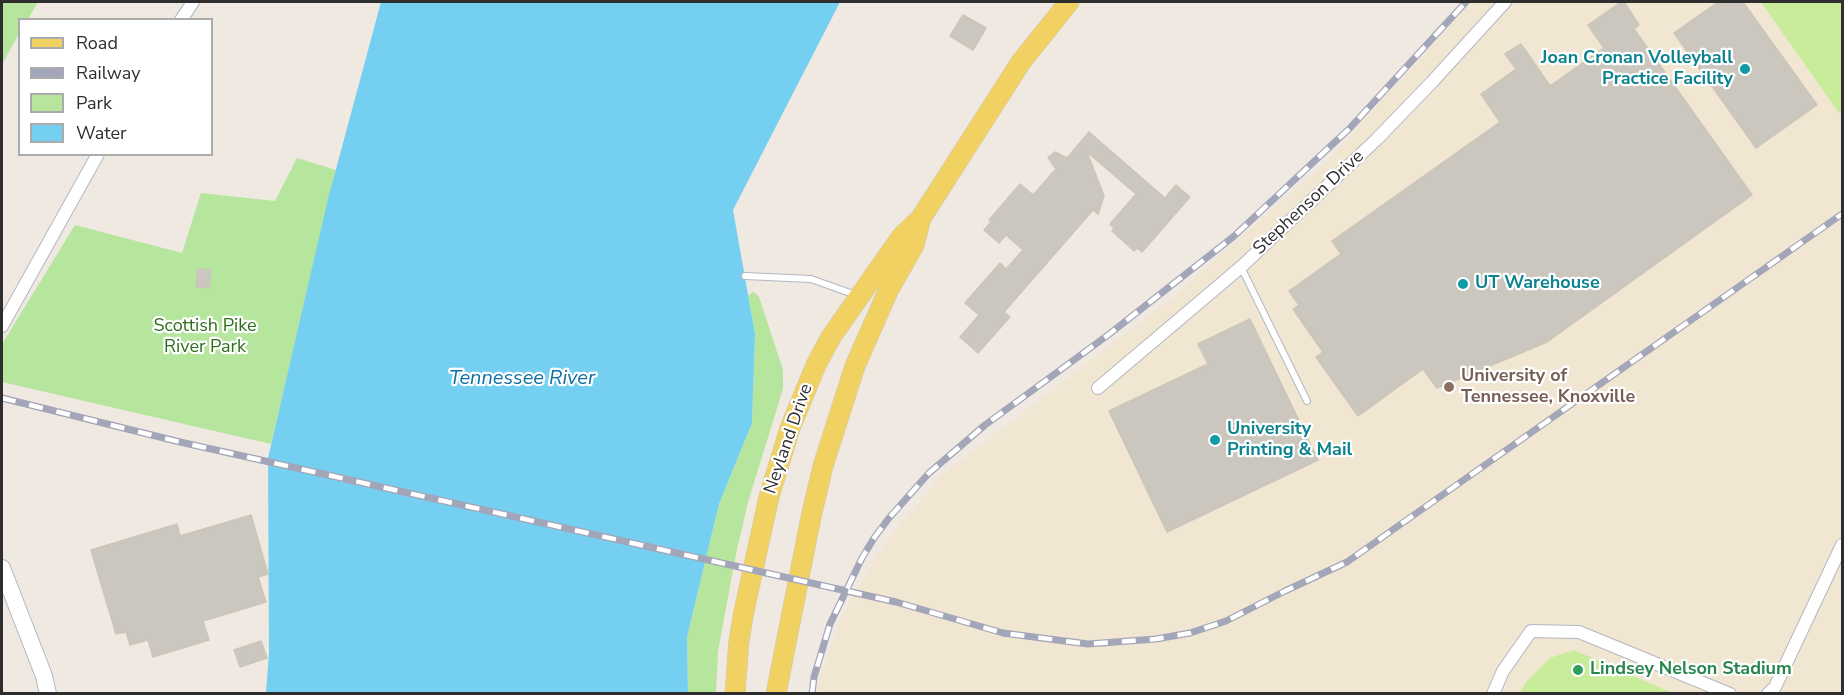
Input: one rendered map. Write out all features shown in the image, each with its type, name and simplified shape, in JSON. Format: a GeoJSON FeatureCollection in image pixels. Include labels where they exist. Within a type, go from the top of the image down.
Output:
{"type":"FeatureCollection","features":[{"type":"Feature","properties":{"kind":"main road","name":"Neyland Drive"},"geometry":{"type":"LineString","coordinates":[[735,693],[739,641],[769,497],[790,428],[816,365],[826,346],[902,236],[921,218],[1021,62],[1069,2]]}},
{"type":"Feature","properties":{"kind":"main road","name":"Neyland Drive"},"geometry":{"type":"LineString","coordinates":[[776,693],[823,466],[855,366],[889,289],[914,245],[921,218]]}},
{"type":"Feature","properties":{"kind":"street"},"geometry":{"type":"LineString","coordinates":[[182,18],[193,2]]}},
{"type":"Feature","properties":{"kind":"street","name":"Stephenson Drive"},"geometry":{"type":"LineString","coordinates":[[1098,388],[1241,267],[1377,139],[1505,2]]}},
{"type":"Feature","properties":{"kind":"street"},"geometry":{"type":"LineString","coordinates":[[2,326],[97,156]]}},
{"type":"Feature","properties":{"kind":"street"},"geometry":{"type":"LineString","coordinates":[[1771,693],[1842,545]]}},
{"type":"Feature","properties":{"kind":"street"},"geometry":{"type":"LineString","coordinates":[[2,568],[44,676],[48,693]]}},
{"type":"Feature","properties":{"kind":"street"},"geometry":{"type":"LineString","coordinates":[[1493,693],[1503,670],[1531,632],[1579,632],[1730,693]]}},
{"type":"Feature","properties":{"kind":"lane"},"geometry":{"type":"LineString","coordinates":[[1241,267],[1307,401]]}},
{"type":"Feature","properties":{"kind":"lane"},"geometry":{"type":"LineString","coordinates":[[745,276],[811,279],[859,297]]}},
{"type":"Feature","properties":{"kind":"shaded area","name":"University of Tennessee, Knoxville"},"geometry":{"type":"Polygon","coordinates":[[[1472,2],[1842,2],[1842,693],[817,694],[818,682],[844,612],[885,543],[941,476],[1171,299],[1327,161],[1472,2]]]}},
{"type":"Feature","properties":{"kind":"green space"},"geometry":{"type":"Polygon","coordinates":[[[2,2],[38,2],[29,18],[18,18],[18,35],[2,65],[2,2]]]}},
{"type":"Feature","properties":{"kind":"green space"},"geometry":{"type":"Polygon","coordinates":[[[1761,2],[1842,2],[1842,110],[1839,113],[1761,2]]]}},
{"type":"Feature","properties":{"kind":"green space","name":"Scottish Pike River Park"},"geometry":{"type":"Polygon","coordinates":[[[297,158],[336,170],[271,444],[2,382],[2,344],[75,225],[182,253],[201,193],[275,201],[297,158]]]}},
{"type":"Feature","properties":{"kind":"green space"},"geometry":{"type":"Polygon","coordinates":[[[754,292],[759,297],[783,370],[783,389],[748,502],[736,554],[718,651],[716,693],[688,694],[687,637],[719,504],[752,423],[755,334],[748,295],[754,292]]]}},
{"type":"Feature","properties":{"kind":"green space","name":"Lindsey Nelson Stadium"},"geometry":{"type":"Polygon","coordinates":[[[1574,650],[1672,693],[1520,693],[1526,682],[1550,658],[1574,650]]]}},
{"type":"Feature","properties":{"kind":"water","name":"Tennessee River"},"geometry":{"type":"Polygon","coordinates":[[[381,2],[840,2],[733,210],[755,334],[752,423],[719,504],[687,637],[688,693],[266,694],[269,652],[268,458],[328,199],[381,2]]]}},
{"type":"Feature","properties":{"kind":"building"},"geometry":{"type":"Polygon","coordinates":[[[1624,2],[1639,25],[1634,29],[1752,195],[1547,342],[1437,388],[1423,369],[1358,416],[1316,357],[1323,352],[1293,309],[1299,305],[1289,291],[1341,254],[1332,241],[1500,122],[1481,94],[1516,69],[1505,54],[1521,44],[1550,86],[1604,48],[1588,25],[1624,2]]]}},
{"type":"Feature","properties":{"kind":"building","name":"Joan Cronan Volleyball Practice Facility"},"geometry":{"type":"Polygon","coordinates":[[[1718,2],[1743,2],[1817,105],[1756,148],[1674,33],[1718,2]]]}},
{"type":"Feature","properties":{"kind":"building"},"geometry":{"type":"Polygon","coordinates":[[[963,15],[986,28],[973,50],[950,36],[963,15]]]}},
{"type":"Feature","properties":{"kind":"building"},"geometry":{"type":"Polygon","coordinates":[[[1089,132],[1165,198],[1176,185],[1190,197],[1142,252],[1137,248],[1134,251],[1112,231],[1114,228],[1110,224],[1136,194],[1087,152],[1104,196],[1098,214],[1093,210],[1004,312],[1010,317],[978,353],[960,337],[979,315],[965,303],[1000,263],[1006,269],[1023,250],[1006,235],[999,243],[984,230],[991,222],[989,220],[1020,184],[1033,195],[1056,169],[1048,157],[1055,152],[1067,158],[1089,132]]]}},
{"type":"Feature","properties":{"kind":"building"},"geometry":{"type":"Polygon","coordinates":[[[198,269],[211,270],[209,288],[196,287],[198,269]]]}},
{"type":"Feature","properties":{"kind":"building","name":"University Printing & Mail"},"geometry":{"type":"Polygon","coordinates":[[[1250,319],[1318,460],[1167,532],[1109,411],[1208,364],[1198,344],[1250,319]]]}},
{"type":"Feature","properties":{"kind":"building"},"geometry":{"type":"Polygon","coordinates":[[[251,515],[268,574],[258,577],[266,602],[203,621],[209,640],[153,657],[148,640],[130,645],[126,632],[116,634],[91,550],[177,524],[180,536],[251,515]]]}},
{"type":"Feature","properties":{"kind":"building"},"geometry":{"type":"Polygon","coordinates":[[[261,641],[267,658],[240,667],[234,650],[261,641]]]}},
{"type":"Feature","properties":{"kind":"railway"},"geometry":{"type":"LineString","coordinates":[[812,694],[814,677],[830,624],[862,558],[889,518],[929,473],[985,425],[1108,335],[1233,237],[1350,128],[1466,2]]}},
{"type":"Feature","properties":{"kind":"railway"},"geometry":{"type":"LineString","coordinates":[[2,398],[180,442],[896,602],[1003,633],[1088,644],[1156,639],[1190,633],[1226,621],[1347,562],[1842,214]]}},
{"type":"Feature","properties":{"kind":"place","name":"Joan Cronan Volleyball Practice Facility"},"geometry":{"type":"Point","coordinates":[1745,69]}},
{"type":"Feature","properties":{"kind":"place","name":"UT Warehouse"},"geometry":{"type":"Point","coordinates":[1463,284]}},
{"type":"Feature","properties":{"kind":"place","name":"University of Tennessee, Knoxville"},"geometry":{"type":"Point","coordinates":[1449,387]}},
{"type":"Feature","properties":{"kind":"place","name":"University Printing & Mail"},"geometry":{"type":"Point","coordinates":[1215,440]}},
{"type":"Feature","properties":{"kind":"place","name":"Lindsey Nelson Stadium"},"geometry":{"type":"Point","coordinates":[1578,670]}}]}
